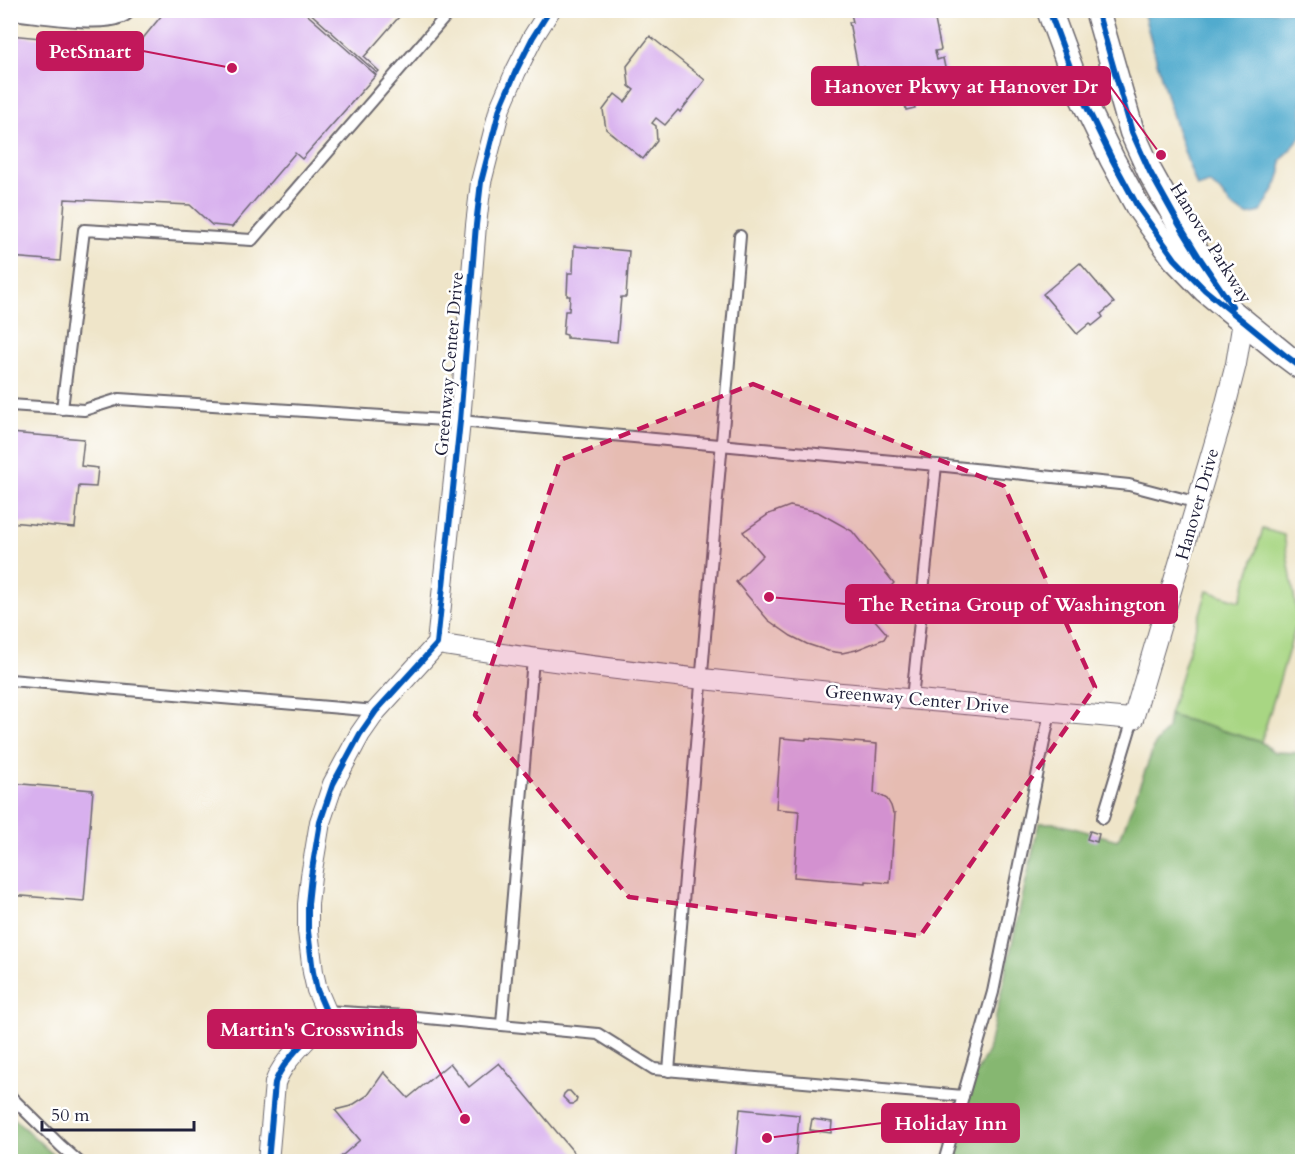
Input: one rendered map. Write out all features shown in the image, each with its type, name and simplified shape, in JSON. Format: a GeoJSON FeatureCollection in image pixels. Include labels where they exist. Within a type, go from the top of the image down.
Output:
{"type":"FeatureCollection","features":[{"type":"Feature","properties":{"kind":"street","name":"Greenway Center Drive"},"geometry":{"type":"LineString","coordinates":[[550,10],[533,37],[501,108],[481,182],[437,644],[533,659],[701,679],[1132,719]]}},
{"type":"Feature","properties":{"kind":"street","name":"Hanover Parkway"},"geometry":{"type":"LineString","coordinates":[[1049,10],[1079,91],[1138,207],[1175,259],[1205,290],[1302,368]]}},
{"type":"Feature","properties":{"kind":"street","name":"Hanover Parkway"},"geometry":{"type":"LineString","coordinates":[[1097,10],[1132,132],[1150,172],[1194,250],[1243,321]]}},
{"type":"Feature","properties":{"kind":"street","name":"Hanover Drive"},"geometry":{"type":"LineString","coordinates":[[1132,719],[1223,415],[1236,364],[1243,321]]}},
{"type":"Feature","properties":{"kind":"street"},"geometry":{"type":"LineString","coordinates":[[268,1161],[275,1083],[278,1074],[314,1031],[326,1011],[317,990],[309,941],[308,904],[320,822],[333,784],[360,734],[376,711],[437,644]]}},
{"type":"Feature","properties":{"kind":"lane"},"geometry":{"type":"LineString","coordinates":[[10,14],[105,21],[118,19],[131,10]]}},
{"type":"Feature","properties":{"kind":"lane"},"geometry":{"type":"LineString","coordinates":[[62,409],[84,230],[252,240],[451,10]]}},
{"type":"Feature","properties":{"kind":"lane"},"geometry":{"type":"LineString","coordinates":[[669,1071],[740,236]]}},
{"type":"Feature","properties":{"kind":"lane"},"geometry":{"type":"LineString","coordinates":[[10,405],[84,411],[119,399],[460,421],[1129,485],[1198,503]]}},
{"type":"Feature","properties":{"kind":"lane"},"geometry":{"type":"LineString","coordinates":[[912,699],[936,465]]}},
{"type":"Feature","properties":{"kind":"lane"},"geometry":{"type":"LineString","coordinates":[[502,1024],[533,659]]}},
{"type":"Feature","properties":{"kind":"lane"},"geometry":{"type":"LineString","coordinates":[[10,680],[376,711]]}},
{"type":"Feature","properties":{"kind":"lane"},"geometry":{"type":"LineString","coordinates":[[944,1161],[993,992],[1050,712]]}},
{"type":"Feature","properties":{"kind":"lane"},"geometry":{"type":"LineString","coordinates":[[1103,818],[1132,719]]}},
{"type":"Feature","properties":{"kind":"lane"},"geometry":{"type":"LineString","coordinates":[[326,1011],[502,1024],[598,1034],[654,1069],[963,1096]]}},
{"type":"Feature","properties":{"kind":"lane"},"geometry":{"type":"LineString","coordinates":[[10,1096],[79,1161]]}},
{"type":"Feature","properties":{"kind":"highlighted area"},"geometry":{"type":"Polygon","coordinates":[[[753,384],[1004,486],[1095,687],[920,936],[629,897],[475,715],[560,460],[753,384]]]}},
{"type":"Feature","properties":{"kind":"green space"},"geometry":{"type":"Polygon","coordinates":[[[1263,529],[1284,535],[1298,619],[1261,742],[1169,715],[1207,591],[1240,601],[1263,529]]]}},
{"type":"Feature","properties":{"kind":"green space"},"geometry":{"type":"Polygon","coordinates":[[[1169,715],[1261,742],[1274,752],[1302,753],[1302,1161],[944,1162],[963,1096],[988,1051],[1039,823],[1055,823],[1117,840],[1122,833],[1155,744],[1167,729],[1169,715]]]}},
{"type":"Feature","properties":{"kind":"green space"},"geometry":{"type":"Polygon","coordinates":[[[11,1116],[60,1161],[11,1161],[11,1116]]]}},
{"type":"Feature","properties":{"kind":"water"},"geometry":{"type":"Polygon","coordinates":[[[1143,11],[1302,11],[1302,135],[1281,161],[1281,172],[1277,184],[1261,212],[1247,215],[1231,206],[1220,191],[1209,183],[1197,187],[1174,122],[1143,11]]]}},
{"type":"Feature","properties":{"kind":"building"},"geometry":{"type":"Polygon","coordinates":[[[166,10],[302,10],[376,75],[302,159],[295,153],[232,227],[212,225],[190,205],[65,199],[60,261],[10,257],[10,35],[136,47],[166,10]]]}},
{"type":"Feature","properties":{"kind":"building"},"geometry":{"type":"Polygon","coordinates":[[[307,10],[405,10],[364,57],[379,71],[377,73],[307,10]]]}},
{"type":"Feature","properties":{"kind":"building"},"geometry":{"type":"Polygon","coordinates":[[[845,10],[933,10],[941,50],[935,51],[937,60],[943,58],[948,82],[911,90],[915,108],[906,110],[903,92],[866,100],[861,77],[866,76],[864,67],[858,68],[849,22],[853,22],[851,14],[846,15],[845,10]]]}},
{"type":"Feature","properties":{"kind":"building"},"geometry":{"type":"Polygon","coordinates":[[[650,36],[705,80],[680,112],[678,110],[665,125],[656,118],[652,123],[656,126],[657,141],[643,159],[606,129],[603,110],[615,94],[625,102],[634,90],[629,86],[627,66],[650,36]]]}},
{"type":"Feature","properties":{"kind":"building"},"geometry":{"type":"Polygon","coordinates":[[[574,246],[629,251],[626,297],[621,297],[617,342],[567,338],[567,335],[563,334],[565,311],[569,311],[568,273],[573,273],[574,246]]]}},
{"type":"Feature","properties":{"kind":"building"},"geometry":{"type":"Polygon","coordinates":[[[1080,263],[1114,303],[1101,314],[1103,317],[1092,326],[1090,323],[1077,334],[1043,294],[1080,263]]]}},
{"type":"Feature","properties":{"kind":"building"},"geometry":{"type":"Polygon","coordinates":[[[10,433],[84,439],[81,466],[98,468],[96,487],[79,486],[75,528],[10,522],[10,433]]]}},
{"type":"Feature","properties":{"kind":"building"},"geometry":{"type":"Polygon","coordinates":[[[790,506],[818,512],[852,531],[894,583],[867,611],[887,634],[884,639],[842,653],[807,644],[768,620],[736,582],[763,555],[743,532],[769,514],[790,506]]]}},
{"type":"Feature","properties":{"kind":"building"},"geometry":{"type":"Polygon","coordinates":[[[781,738],[877,744],[874,793],[887,799],[895,813],[890,883],[794,877],[799,811],[776,809],[781,738]]]}},
{"type":"Feature","properties":{"kind":"building"},"geometry":{"type":"Polygon","coordinates":[[[10,783],[93,790],[84,901],[10,895],[10,783]]]}},
{"type":"Feature","properties":{"kind":"building"},"geometry":{"type":"Polygon","coordinates":[[[1090,831],[1099,834],[1097,842],[1087,839],[1090,831]]]}},
{"type":"Feature","properties":{"kind":"building"},"geometry":{"type":"Polygon","coordinates":[[[450,1063],[469,1087],[499,1063],[582,1162],[335,1162],[360,1140],[335,1110],[351,1106],[368,1095],[384,1072],[408,1098],[450,1063]]]}},
{"type":"Feature","properties":{"kind":"building"},"geometry":{"type":"Polygon","coordinates":[[[567,1091],[570,1091],[577,1099],[573,1104],[563,1097],[567,1091]]]}},
{"type":"Feature","properties":{"kind":"building"},"geometry":{"type":"Polygon","coordinates":[[[740,1109],[799,1115],[795,1162],[735,1162],[740,1109]]]}},
{"type":"Feature","properties":{"kind":"building"},"geometry":{"type":"Polygon","coordinates":[[[812,1119],[832,1122],[831,1133],[810,1130],[812,1119]]]}},
{"type":"Feature","properties":{"kind":"cycle path"},"geometry":{"type":"LineString","coordinates":[[268,1162],[275,1083],[286,1062],[313,1032],[326,1011],[317,990],[308,931],[311,876],[320,822],[333,784],[360,734],[376,711],[437,644],[481,182],[500,108],[533,37],[550,10]]}},
{"type":"Feature","properties":{"kind":"cycle path"},"geometry":{"type":"LineString","coordinates":[[1049,10],[1079,91],[1138,207],[1175,259],[1205,290],[1302,368]]}},
{"type":"Feature","properties":{"kind":"cycle path"},"geometry":{"type":"LineString","coordinates":[[1097,10],[1132,132],[1150,172],[1180,226],[1232,306]]}},
{"type":"Feature","properties":{"kind":"place","name":"PetSmart"},"geometry":{"type":"Point","coordinates":[232,68]}},
{"type":"Feature","properties":{"kind":"place","name":"Hanover Pkwy at Hanover Dr"},"geometry":{"type":"Point","coordinates":[1161,155]}},
{"type":"Feature","properties":{"kind":"place","name":"The Retina Group of Washington"},"geometry":{"type":"Point","coordinates":[769,597]}},
{"type":"Feature","properties":{"kind":"place","name":"Martin's Crosswinds"},"geometry":{"type":"Point","coordinates":[465,1119]}},
{"type":"Feature","properties":{"kind":"place","name":"Holiday Inn"},"geometry":{"type":"Point","coordinates":[767,1138]}}]}
